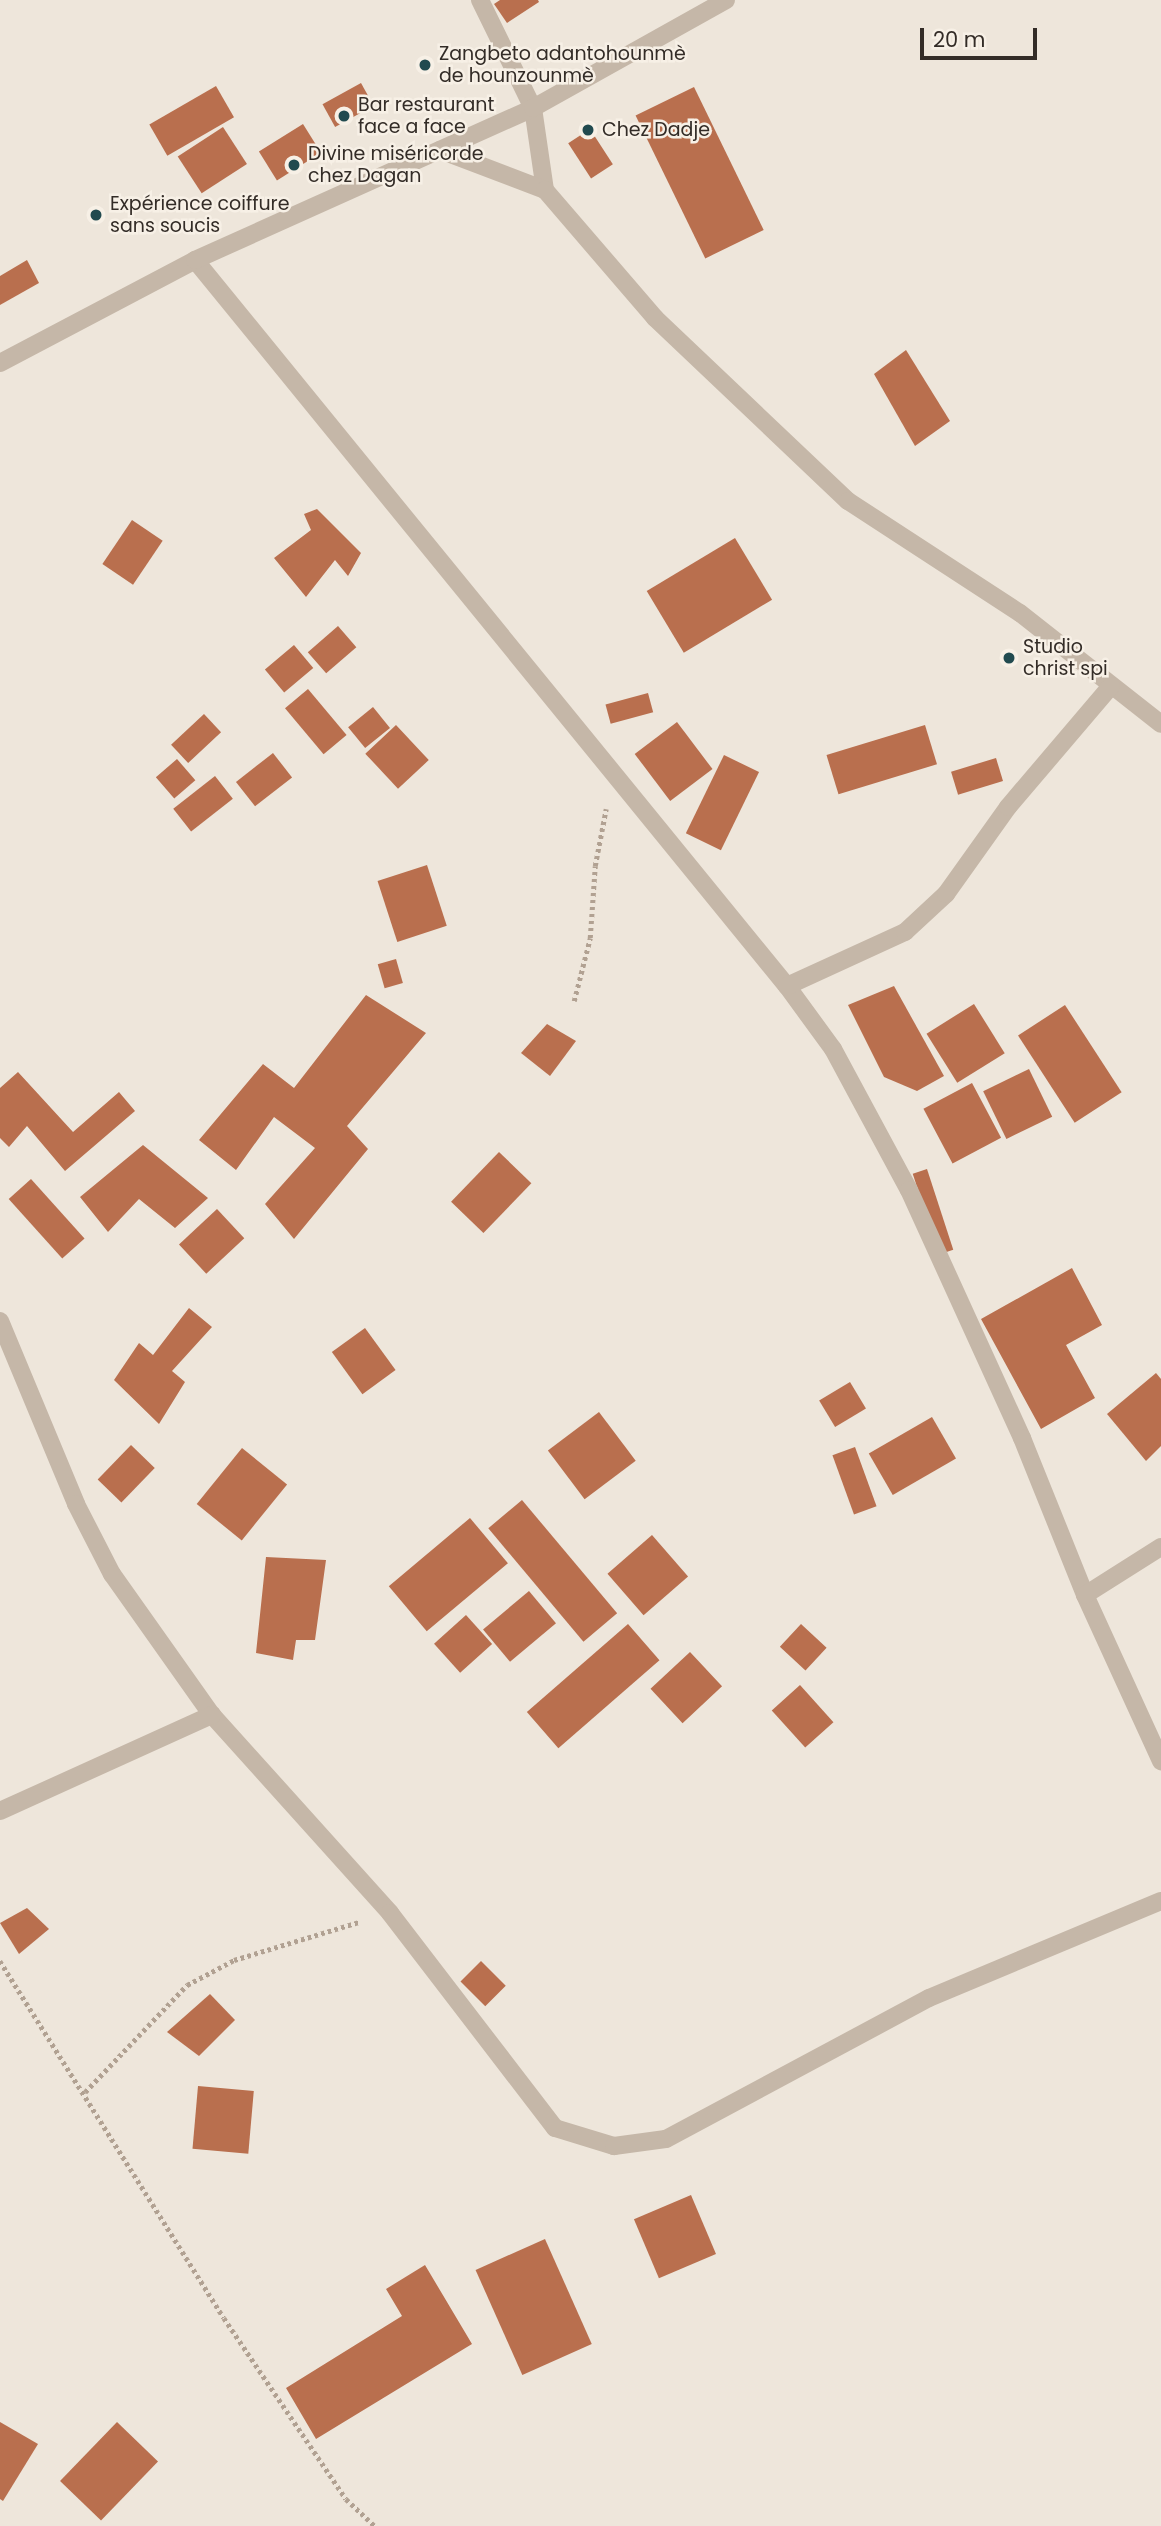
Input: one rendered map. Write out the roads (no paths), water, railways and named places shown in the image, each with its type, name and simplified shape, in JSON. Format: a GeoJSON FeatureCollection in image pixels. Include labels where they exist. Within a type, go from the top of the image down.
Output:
{"type":"FeatureCollection","features":[{"type":"Feature","properties":{"kind":"street"},"geometry":{"type":"LineString","coordinates":[[480,0],[533,108],[545,190]]}},
{"type":"Feature","properties":{"kind":"street"},"geometry":{"type":"LineString","coordinates":[[0,363],[195,260],[533,108],[726,0]]}},
{"type":"Feature","properties":{"kind":"street"},"geometry":{"type":"LineString","coordinates":[[440,150],[545,190],[654,318],[848,501],[1020,613],[1161,724]]}},
{"type":"Feature","properties":{"kind":"street"},"geometry":{"type":"LineString","coordinates":[[195,260],[787,986],[859,1093],[909,1190],[1022,1438],[1085,1595],[1161,1761]]}},
{"type":"Feature","properties":{"kind":"street"},"geometry":{"type":"LineString","coordinates":[[787,986],[905,932],[946,894],[1008,807],[1111,686]]}},
{"type":"Feature","properties":{"kind":"street"},"geometry":{"type":"LineString","coordinates":[[0,1321],[76,1504],[112,1574],[212,1715],[390,1913],[555,2128],[614,2146],[666,2139],[929,1998],[1161,1901]]}},
{"type":"Feature","properties":{"kind":"street"},"geometry":{"type":"LineString","coordinates":[[1085,1595],[1161,1547]]}},
{"type":"Feature","properties":{"kind":"street"},"geometry":{"type":"LineString","coordinates":[[0,1811],[212,1715]]}},
{"type":"Feature","properties":{"kind":"place","name":"Zangbeto adantohounmè de hounzounmè"},"geometry":{"type":"Point","coordinates":[425,65]}},
{"type":"Feature","properties":{"kind":"place","name":"Bar restaurant face a face"},"geometry":{"type":"Point","coordinates":[344,116]}},
{"type":"Feature","properties":{"kind":"place","name":"Chez Dadje"},"geometry":{"type":"Point","coordinates":[588,130]}},
{"type":"Feature","properties":{"kind":"place","name":"Divine miséricorde chez Dagan"},"geometry":{"type":"Point","coordinates":[294,165]}},
{"type":"Feature","properties":{"kind":"place","name":"Expérience coiffure sans soucis"},"geometry":{"type":"Point","coordinates":[96,215]}},
{"type":"Feature","properties":{"kind":"place","name":"Studio christ spi"},"geometry":{"type":"Point","coordinates":[1009,658]}}]}
